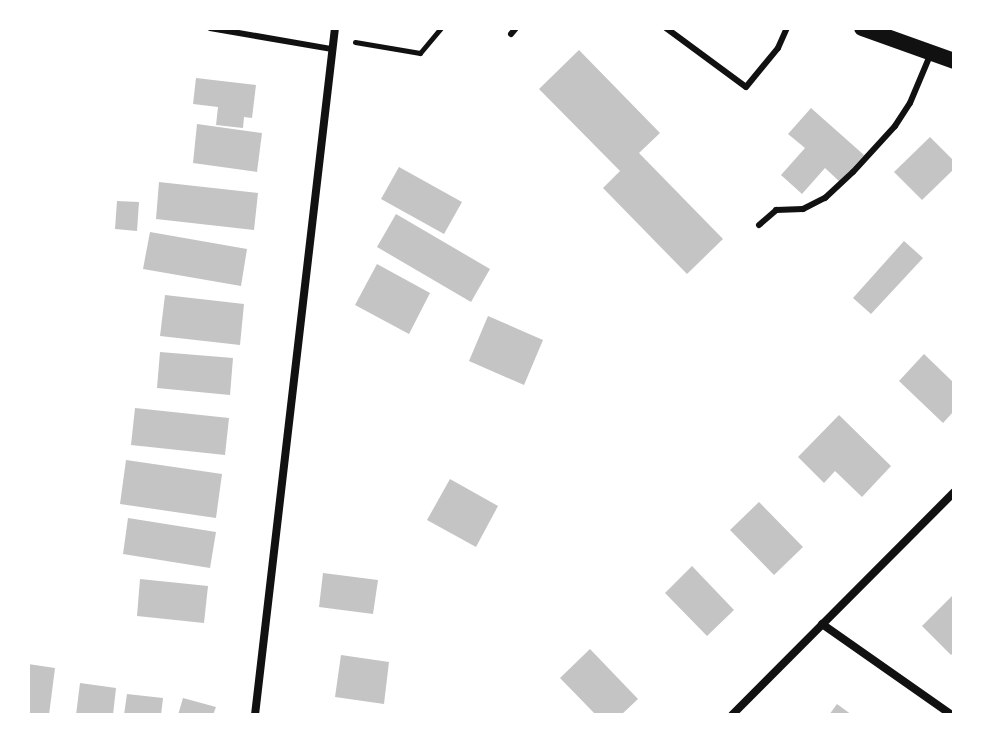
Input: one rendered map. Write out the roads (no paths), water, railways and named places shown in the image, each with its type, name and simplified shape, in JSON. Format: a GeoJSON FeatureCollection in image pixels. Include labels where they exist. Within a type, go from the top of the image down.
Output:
{"type":"FeatureCollection","features":[{"type":"Feature","properties":{"kind":"main road"},"geometry":{"type":"LineString","coordinates":[[862,28],[900,34],[931,53],[954,61]]}},
{"type":"Feature","properties":{"kind":"street"},"geometry":{"type":"LineString","coordinates":[[255,715],[335,28]]}},
{"type":"Feature","properties":{"kind":"street"},"geometry":{"type":"LineString","coordinates":[[732,715],[954,492]]}},
{"type":"Feature","properties":{"kind":"street"},"geometry":{"type":"LineString","coordinates":[[822,624],[952,715]]}},
{"type":"Feature","properties":{"kind":"lane"},"geometry":{"type":"LineString","coordinates":[[210,28],[332,49]]}},
{"type":"Feature","properties":{"kind":"lane"},"geometry":{"type":"LineString","coordinates":[[666,28],[746,87],[778,48],[787,28]]}},
{"type":"Feature","properties":{"kind":"lane"},"geometry":{"type":"LineString","coordinates":[[759,225],[776,210],[803,209],[825,198],[853,172],[902,115],[931,53]]}}]}
